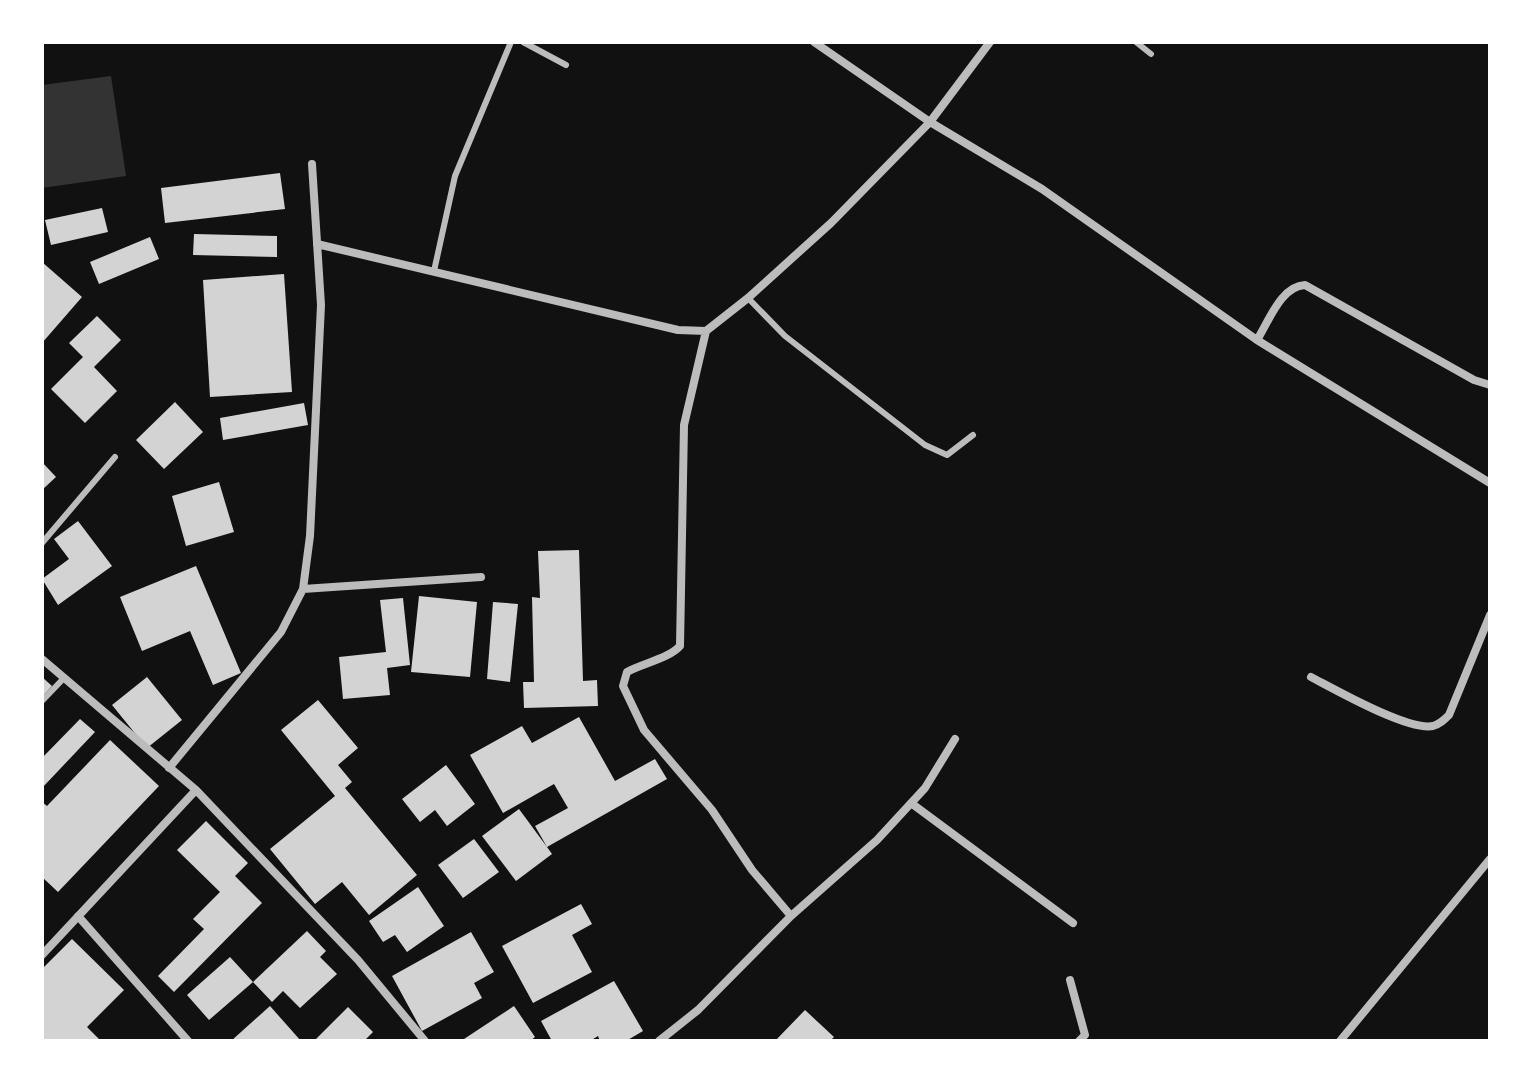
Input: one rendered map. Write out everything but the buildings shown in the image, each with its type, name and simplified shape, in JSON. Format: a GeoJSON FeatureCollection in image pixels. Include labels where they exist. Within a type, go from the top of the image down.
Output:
{"type":"FeatureCollection","features":[{"type":"Feature","properties":{"kind":"street"},"geometry":{"type":"LineString","coordinates":[[814,42],[930,122],[1042,189],[1257,340],[1490,483]]}},
{"type":"Feature","properties":{"kind":"street"},"geometry":{"type":"LineString","coordinates":[[791,916],[752,870],[712,810],[644,730],[623,686],[627,672],[680,646],[684,425],[706,331],[748,298],[831,223],[930,122],[990,42]]}},
{"type":"Feature","properties":{"kind":"street"},"geometry":{"type":"LineString","coordinates":[[169,768],[281,632],[303,589],[310,536],[321,305],[312,164]]}},
{"type":"Feature","properties":{"kind":"street"},"geometry":{"type":"LineString","coordinates":[[317,244],[678,330],[706,331]]}},
{"type":"Feature","properties":{"kind":"street"},"geometry":{"type":"LineString","coordinates":[[1257,340],[1287,292],[1295,285],[1305,285],[1474,380],[1490,385]]}},
{"type":"Feature","properties":{"kind":"street"},"geometry":{"type":"LineString","coordinates":[[303,589],[481,577]]}},
{"type":"Feature","properties":{"kind":"street"},"geometry":{"type":"LineString","coordinates":[[1311,677],[1405,723],[1424,727],[1437,725],[1449,715],[1490,615]]}},
{"type":"Feature","properties":{"kind":"street"},"geometry":{"type":"LineString","coordinates":[[42,659],[196,790],[358,960],[425,1041]]}},
{"type":"Feature","properties":{"kind":"street"},"geometry":{"type":"LineString","coordinates":[[659,1041],[698,1010],[791,916],[877,840],[925,788],[955,739]]}},
{"type":"Feature","properties":{"kind":"street"},"geometry":{"type":"LineString","coordinates":[[42,955],[196,790]]}},
{"type":"Feature","properties":{"kind":"street"},"geometry":{"type":"LineString","coordinates":[[911,803],[1073,923]]}},
{"type":"Feature","properties":{"kind":"street"},"geometry":{"type":"LineString","coordinates":[[1340,1041],[1490,859]]}},
{"type":"Feature","properties":{"kind":"street"},"geometry":{"type":"LineString","coordinates":[[78,916],[188,1041]]}},
{"type":"Feature","properties":{"kind":"street"},"geometry":{"type":"LineString","coordinates":[[1070,980],[1085,1035],[1079,1041]]}},
{"type":"Feature","properties":{"kind":"lane"},"geometry":{"type":"LineString","coordinates":[[434,271],[455,176],[511,42]]}},
{"type":"Feature","properties":{"kind":"lane"},"geometry":{"type":"LineString","coordinates":[[523,42],[566,65]]}},
{"type":"Feature","properties":{"kind":"lane"},"geometry":{"type":"LineString","coordinates":[[1136,42],[1151,54]]}},
{"type":"Feature","properties":{"kind":"lane"},"geometry":{"type":"LineString","coordinates":[[748,298],[785,336],[925,445],[947,455],[973,435]]}},
{"type":"Feature","properties":{"kind":"lane"},"geometry":{"type":"LineString","coordinates":[[42,543],[115,457]]}},
{"type":"Feature","properties":{"kind":"lane"},"geometry":{"type":"LineString","coordinates":[[42,701],[64,678]]}},
{"type":"Feature","properties":{"kind":"shaded area"},"geometry":{"type":"Polygon","coordinates":[[[111,76],[126,176],[42,188],[42,85],[111,76]]]}}]}
